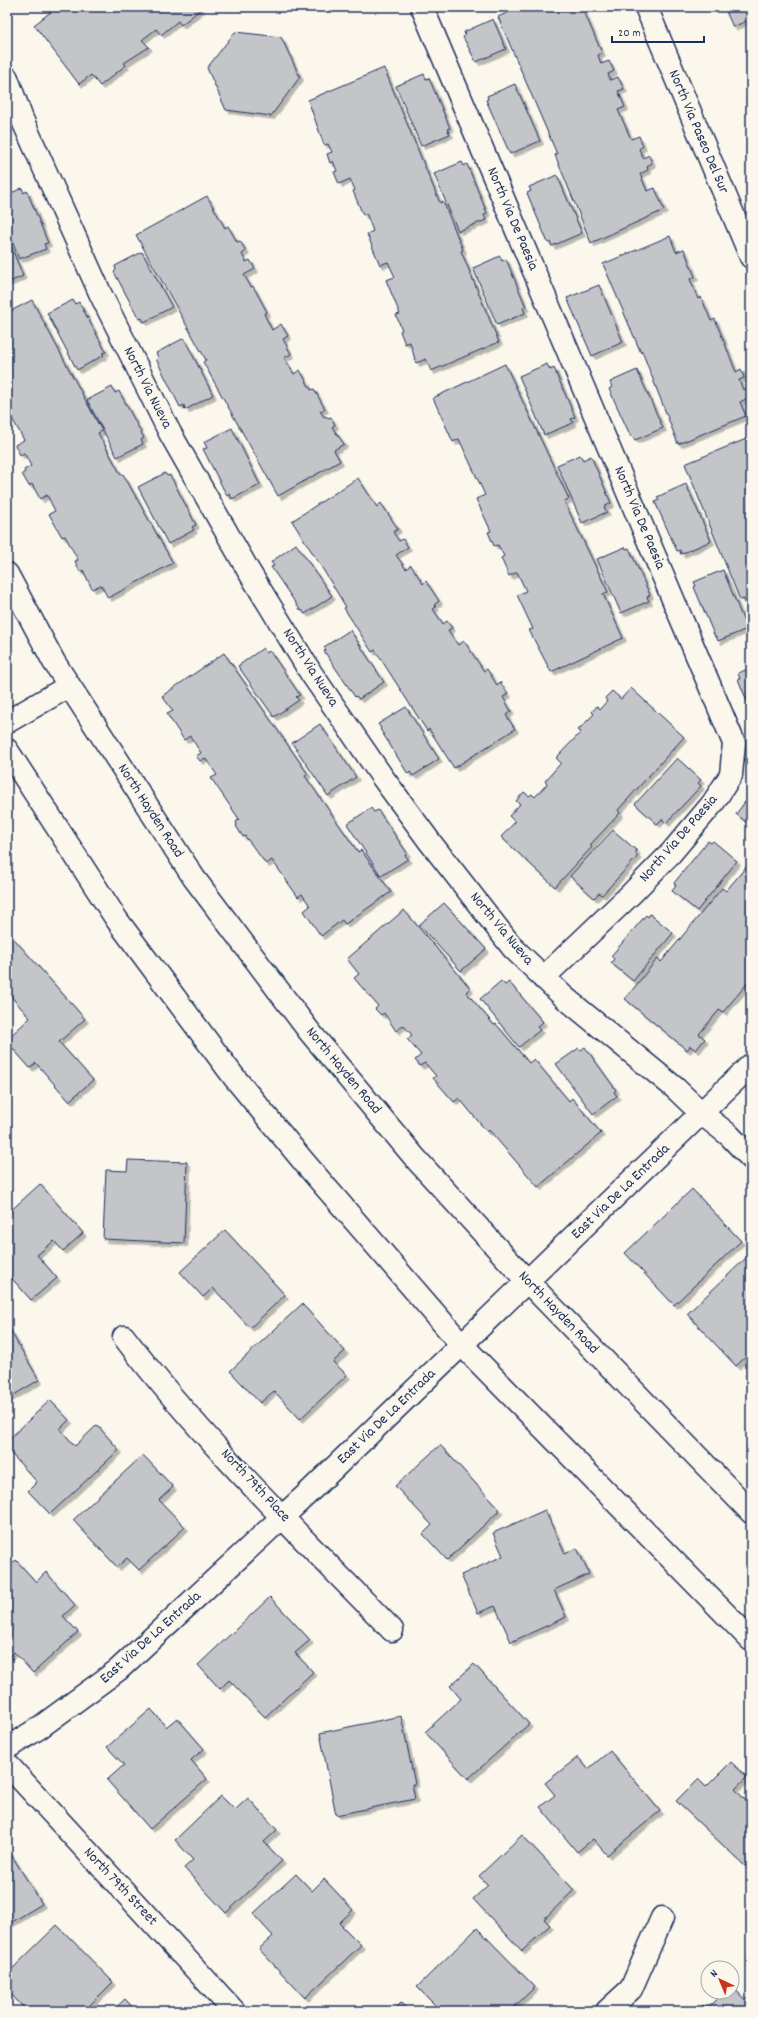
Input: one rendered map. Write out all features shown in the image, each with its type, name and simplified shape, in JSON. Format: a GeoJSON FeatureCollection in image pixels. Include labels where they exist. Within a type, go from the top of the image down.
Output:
{"type":"FeatureCollection","features":[{"type":"Feature","properties":{"kind":"street","name":"North Via De Paesia"},"geometry":{"type":"LineString","coordinates":[[422,7],[734,743],[731,775],[713,803],[671,853],[631,894],[543,978]]}},
{"type":"Feature","properties":{"kind":"street","name":"North Via Paseo Del Sur"},"geometry":{"type":"LineString","coordinates":[[646,7],[751,257]]}},
{"type":"Feature","properties":{"kind":"street","name":"North Via Nueva"},"geometry":{"type":"LineString","coordinates":[[7,78],[22,119],[101,295],[170,433],[248,570],[311,673],[397,798],[513,948],[543,978],[675,1088],[701,1113],[729,1135],[751,1158]]}},
{"type":"Feature","properties":{"kind":"street","name":"North Hayden Road"},"geometry":{"type":"LineString","coordinates":[[7,574],[54,662],[194,878],[309,1031],[416,1159],[528,1282],[751,1512]]}},
{"type":"Feature","properties":{"kind":"street"},"geometry":{"type":"LineString","coordinates":[[7,722],[69,686]]}},
{"type":"Feature","properties":{"kind":"street"},"geometry":{"type":"LineString","coordinates":[[7,750],[117,920],[225,1064],[304,1162],[462,1345],[751,1640]]}},
{"type":"Feature","properties":{"kind":"street","name":"East Via De La Entrada"},"geometry":{"type":"LineString","coordinates":[[7,1748],[39,1728],[118,1670],[283,1517],[751,1065]]}},
{"type":"Feature","properties":{"kind":"street","name":"North 79th Place"},"geometry":{"type":"LineString","coordinates":[[124,1337],[157,1380],[283,1517],[392,1630]]}},
{"type":"Feature","properties":{"kind":"street","name":"North 79th Street"},"geometry":{"type":"LineString","coordinates":[[7,1764],[234,2011]]}},
{"type":"Feature","properties":{"kind":"street"},"geometry":{"type":"LineString","coordinates":[[607,2011],[631,1989],[662,1918]]}},
{"type":"Feature","properties":{"kind":"building"},"geometry":{"type":"Polygon","coordinates":[[[57,7],[200,7],[201,9],[181,25],[178,21],[161,35],[156,29],[142,40],[149,47],[124,63],[126,65],[100,86],[91,75],[79,84],[34,25],[57,7]]]}},
{"type":"Feature","properties":{"kind":"building"},"geometry":{"type":"Polygon","coordinates":[[[520,7],[582,7],[602,53],[598,55],[601,64],[609,61],[614,71],[608,74],[610,80],[618,77],[624,89],[618,91],[625,107],[618,110],[631,139],[639,136],[643,146],[639,149],[643,158],[649,155],[652,163],[647,166],[648,170],[640,174],[647,191],[655,188],[664,210],[591,243],[555,155],[557,154],[498,17],[520,7]]]}},
{"type":"Feature","properties":{"kind":"building"},"geometry":{"type":"Polygon","coordinates":[[[724,7],[751,7],[751,19],[733,27],[724,7]]]}},
{"type":"Feature","properties":{"kind":"building"},"geometry":{"type":"Polygon","coordinates":[[[493,19],[506,49],[476,62],[463,37],[465,35],[464,32],[493,19]]]}},
{"type":"Feature","properties":{"kind":"building"},"geometry":{"type":"Polygon","coordinates":[[[235,32],[281,37],[300,77],[271,116],[226,110],[207,68],[235,32]]]}},
{"type":"Feature","properties":{"kind":"building"},"geometry":{"type":"Polygon","coordinates":[[[384,68],[440,203],[443,201],[463,250],[461,251],[499,342],[431,371],[426,359],[416,363],[410,342],[405,344],[400,331],[402,330],[396,315],[400,314],[386,280],[395,277],[388,262],[380,265],[367,234],[373,231],[366,213],[363,215],[353,191],[355,190],[350,179],[339,184],[334,172],[337,171],[333,161],[330,163],[327,154],[332,152],[328,144],[324,145],[308,100],[384,68]]]}},
{"type":"Feature","properties":{"kind":"building"},"geometry":{"type":"Polygon","coordinates":[[[424,74],[426,79],[429,78],[450,128],[447,129],[450,134],[421,146],[396,86],[424,74]]]}},
{"type":"Feature","properties":{"kind":"building"},"geometry":{"type":"Polygon","coordinates":[[[515,84],[540,141],[510,154],[486,100],[488,99],[487,96],[515,84]]]}},
{"type":"Feature","properties":{"kind":"building"},"geometry":{"type":"Polygon","coordinates":[[[462,162],[464,166],[467,164],[487,213],[484,215],[486,220],[458,231],[434,174],[462,162]]]}},
{"type":"Feature","properties":{"kind":"building"},"geometry":{"type":"Polygon","coordinates":[[[557,175],[582,233],[552,246],[550,242],[548,243],[527,193],[531,191],[529,187],[557,175]]]}},
{"type":"Feature","properties":{"kind":"building"},"geometry":{"type":"Polygon","coordinates":[[[22,188],[24,193],[27,191],[48,243],[44,244],[46,249],[19,259],[7,228],[7,195],[22,188]]]}},
{"type":"Feature","properties":{"kind":"building"},"geometry":{"type":"Polygon","coordinates":[[[207,196],[225,228],[228,226],[237,242],[240,241],[246,251],[242,254],[246,262],[250,260],[255,269],[244,275],[251,287],[253,286],[267,312],[264,314],[272,330],[281,324],[288,336],[283,339],[291,354],[284,358],[294,374],[300,370],[311,390],[314,389],[325,409],[320,411],[324,417],[331,417],[335,425],[332,427],[344,444],[334,450],[340,461],[278,496],[203,362],[206,360],[136,235],[207,196]]]}},
{"type":"Feature","properties":{"kind":"building"},"geometry":{"type":"Polygon","coordinates":[[[7,236],[23,276],[7,283],[7,236]]]}},
{"type":"Feature","properties":{"kind":"building"},"geometry":{"type":"Polygon","coordinates":[[[670,236],[676,252],[684,249],[695,277],[690,279],[698,299],[701,297],[711,321],[715,319],[736,372],[741,369],[744,378],[739,380],[743,390],[747,388],[750,397],[740,402],[746,416],[678,444],[642,351],[641,353],[603,264],[670,236]]]}},
{"type":"Feature","properties":{"kind":"building"},"geometry":{"type":"Polygon","coordinates":[[[142,252],[172,307],[144,322],[142,318],[139,319],[114,272],[116,270],[115,266],[142,252]]]}},
{"type":"Feature","properties":{"kind":"building"},"geometry":{"type":"Polygon","coordinates":[[[500,256],[502,261],[506,259],[526,307],[523,308],[525,313],[497,325],[473,268],[500,256]]]}},
{"type":"Feature","properties":{"kind":"building"},"geometry":{"type":"Polygon","coordinates":[[[599,285],[623,342],[592,356],[567,298],[599,285]]]}},
{"type":"Feature","properties":{"kind":"building"},"geometry":{"type":"Polygon","coordinates":[[[32,300],[102,431],[98,433],[173,563],[108,598],[101,585],[92,589],[83,570],[80,572],[75,561],[78,560],[65,536],[62,537],[49,514],[55,511],[47,495],[40,499],[32,484],[29,486],[22,474],[25,472],[24,470],[31,466],[24,453],[20,455],[15,445],[24,440],[9,413],[7,415],[7,313],[32,300]]]}},
{"type":"Feature","properties":{"kind":"building"},"geometry":{"type":"Polygon","coordinates":[[[73,300],[75,304],[79,302],[106,352],[102,353],[104,355],[77,370],[47,313],[73,300]]]}},
{"type":"Feature","properties":{"kind":"building"},"geometry":{"type":"Polygon","coordinates":[[[184,338],[213,395],[185,410],[184,405],[180,407],[156,359],[158,357],[156,353],[184,338]]]}},
{"type":"Feature","properties":{"kind":"building"},"geometry":{"type":"Polygon","coordinates":[[[505,364],[569,499],[564,501],[608,592],[603,594],[623,638],[551,672],[529,630],[533,629],[517,595],[526,591],[517,572],[509,576],[501,558],[504,556],[498,545],[494,546],[488,532],[491,531],[476,499],[485,495],[459,439],[453,442],[433,398],[505,364]]]}},
{"type":"Feature","properties":{"kind":"building"},"geometry":{"type":"Polygon","coordinates":[[[547,364],[550,370],[554,368],[575,417],[571,419],[573,423],[544,435],[519,376],[547,364]]]}},
{"type":"Feature","properties":{"kind":"building"},"geometry":{"type":"Polygon","coordinates":[[[637,370],[663,428],[635,440],[632,436],[631,437],[609,389],[612,387],[610,382],[637,370]]]}},
{"type":"Feature","properties":{"kind":"building"},"geometry":{"type":"Polygon","coordinates":[[[112,387],[115,393],[119,391],[144,438],[141,440],[143,444],[117,457],[87,400],[112,387]]]}},
{"type":"Feature","properties":{"kind":"building"},"geometry":{"type":"Polygon","coordinates":[[[232,428],[260,485],[232,499],[230,494],[227,496],[203,449],[207,448],[204,442],[232,428]]]}},
{"type":"Feature","properties":{"kind":"building"},"geometry":{"type":"Polygon","coordinates":[[[751,437],[751,616],[744,599],[740,600],[685,464],[751,437]]]}},
{"type":"Feature","properties":{"kind":"building"},"geometry":{"type":"Polygon","coordinates":[[[580,455],[583,460],[591,456],[611,503],[604,507],[607,512],[582,523],[557,465],[580,455]]]}},
{"type":"Feature","properties":{"kind":"building"},"geometry":{"type":"Polygon","coordinates":[[[165,473],[167,476],[170,475],[196,525],[192,527],[194,530],[168,544],[138,487],[165,473]]]}},
{"type":"Feature","properties":{"kind":"building"},"geometry":{"type":"Polygon","coordinates":[[[358,478],[377,507],[381,503],[398,529],[393,532],[399,541],[403,539],[408,547],[396,555],[406,569],[411,565],[423,584],[426,581],[439,601],[434,605],[436,607],[433,609],[443,624],[447,621],[452,628],[448,630],[458,645],[464,641],[484,671],[487,669],[497,685],[500,682],[508,694],[503,697],[511,711],[506,715],[515,729],[454,768],[429,729],[427,731],[375,650],[372,652],[344,608],[346,607],[292,521],[358,478]]]}},
{"type":"Feature","properties":{"kind":"building"},"geometry":{"type":"Polygon","coordinates":[[[686,484],[711,541],[681,554],[680,550],[677,551],[655,502],[659,500],[657,497],[686,484]]]}},
{"type":"Feature","properties":{"kind":"building"},"geometry":{"type":"Polygon","coordinates":[[[296,544],[332,596],[305,614],[302,610],[301,611],[271,567],[274,566],[271,562],[296,544]]]}},
{"type":"Feature","properties":{"kind":"building"},"geometry":{"type":"Polygon","coordinates":[[[625,547],[626,549],[629,548],[650,595],[647,597],[649,601],[621,613],[597,559],[625,547]]]}},
{"type":"Feature","properties":{"kind":"building"},"geometry":{"type":"Polygon","coordinates":[[[723,570],[747,629],[718,641],[694,587],[696,586],[694,582],[723,570]]]}},
{"type":"Feature","properties":{"kind":"building"},"geometry":{"type":"Polygon","coordinates":[[[350,630],[384,682],[359,699],[356,696],[355,697],[324,651],[326,650],[324,647],[350,630]]]}},
{"type":"Feature","properties":{"kind":"building"},"geometry":{"type":"Polygon","coordinates":[[[263,648],[266,653],[270,651],[300,695],[296,697],[299,700],[274,717],[238,666],[263,648]]]}},
{"type":"Feature","properties":{"kind":"building"},"geometry":{"type":"Polygon","coordinates":[[[224,653],[308,774],[305,776],[358,852],[361,850],[391,892],[345,924],[342,920],[321,936],[304,911],[310,906],[302,894],[298,897],[272,860],[266,864],[245,836],[243,837],[236,826],[236,822],[239,819],[211,778],[217,775],[205,758],[200,761],[196,756],[201,753],[190,736],[184,740],[167,714],[173,711],[162,696],[224,653]]]}},
{"type":"Feature","properties":{"kind":"building"},"geometry":{"type":"Polygon","coordinates":[[[751,668],[751,711],[738,679],[740,679],[738,673],[751,668]]]}},
{"type":"Feature","properties":{"kind":"building"},"geometry":{"type":"Polygon","coordinates":[[[631,688],[684,737],[618,810],[620,813],[590,845],[592,847],[555,887],[501,837],[515,822],[509,816],[520,804],[516,801],[524,792],[529,796],[532,794],[535,797],[547,784],[545,781],[561,763],[556,758],[581,732],[578,730],[594,714],[592,712],[597,706],[600,709],[607,701],[605,698],[612,691],[621,699],[631,688]]]}},
{"type":"Feature","properties":{"kind":"building"},"geometry":{"type":"Polygon","coordinates":[[[406,707],[439,759],[413,776],[410,772],[408,774],[378,724],[406,707]]]}},
{"type":"Feature","properties":{"kind":"building"},"geometry":{"type":"Polygon","coordinates":[[[320,724],[356,777],[328,796],[292,743],[320,724]]]}},
{"type":"Feature","properties":{"kind":"building"},"geometry":{"type":"Polygon","coordinates":[[[677,758],[701,780],[698,783],[701,786],[666,823],[662,819],[657,824],[635,804],[677,758]]]}},
{"type":"Feature","properties":{"kind":"building"},"geometry":{"type":"Polygon","coordinates":[[[751,794],[751,826],[736,814],[751,794]]]}},
{"type":"Feature","properties":{"kind":"building"},"geometry":{"type":"Polygon","coordinates":[[[371,808],[374,812],[378,810],[407,853],[405,855],[408,859],[381,876],[347,824],[371,808]]]}},
{"type":"Feature","properties":{"kind":"building"},"geometry":{"type":"Polygon","coordinates":[[[613,830],[637,851],[635,853],[638,856],[602,895],[599,893],[594,898],[570,876],[613,830]]]}},
{"type":"Feature","properties":{"kind":"building"},"geometry":{"type":"Polygon","coordinates":[[[708,841],[711,843],[713,841],[737,861],[697,911],[672,891],[676,886],[674,883],[708,841]]]}},
{"type":"Feature","properties":{"kind":"building"},"geometry":{"type":"Polygon","coordinates":[[[751,861],[751,979],[723,1012],[720,1009],[699,1034],[705,1039],[696,1050],[690,1046],[687,1050],[625,999],[658,958],[661,962],[722,888],[726,891],[751,861]]]}},
{"type":"Feature","properties":{"kind":"building"},"geometry":{"type":"Polygon","coordinates":[[[444,903],[486,949],[461,971],[419,925],[444,903]]]}},
{"type":"Feature","properties":{"kind":"building"},"geometry":{"type":"Polygon","coordinates":[[[404,910],[470,988],[466,992],[494,1025],[496,1024],[529,1063],[534,1059],[569,1101],[572,1098],[601,1133],[538,1187],[489,1130],[487,1132],[459,1098],[454,1102],[433,1078],[436,1076],[425,1063],[420,1066],[415,1060],[421,1055],[407,1039],[412,1035],[403,1025],[396,1031],[384,1013],[381,1015],[375,1009],[378,1006],[354,978],[359,974],[347,959],[404,910]]]}},
{"type":"Feature","properties":{"kind":"building"},"geometry":{"type":"Polygon","coordinates":[[[650,914],[673,933],[633,981],[611,963],[614,959],[611,956],[646,915],[648,917],[650,914]]]}},
{"type":"Feature","properties":{"kind":"building"},"geometry":{"type":"Polygon","coordinates":[[[7,931],[85,1019],[59,1042],[93,1080],[69,1101],[36,1063],[30,1068],[7,1042],[7,1039],[30,1018],[7,992],[7,931]]]}},
{"type":"Feature","properties":{"kind":"building"},"geometry":{"type":"Polygon","coordinates":[[[501,981],[505,985],[509,982],[543,1022],[537,1027],[540,1030],[519,1047],[480,999],[501,981]]]}},
{"type":"Feature","properties":{"kind":"building"},"geometry":{"type":"Polygon","coordinates":[[[585,1047],[616,1090],[614,1092],[617,1096],[593,1114],[556,1064],[579,1048],[581,1050],[585,1047]]]}},
{"type":"Feature","properties":{"kind":"building"},"geometry":{"type":"Polygon","coordinates":[[[128,1160],[187,1162],[184,1243],[103,1239],[106,1170],[127,1171],[128,1160]]]}},
{"type":"Feature","properties":{"kind":"building"},"geometry":{"type":"Polygon","coordinates":[[[40,1184],[83,1233],[63,1251],[54,1241],[37,1255],[57,1278],[31,1300],[7,1273],[7,1214],[40,1184]]]}},
{"type":"Feature","properties":{"kind":"building"},"geometry":{"type":"Polygon","coordinates":[[[692,1189],[741,1241],[674,1305],[625,1253],[692,1189]]]}},
{"type":"Feature","properties":{"kind":"building"},"geometry":{"type":"Polygon","coordinates":[[[225,1230],[285,1295],[250,1328],[213,1288],[203,1297],[180,1272],[225,1230]]]}},
{"type":"Feature","properties":{"kind":"building"},"geometry":{"type":"Polygon","coordinates":[[[747,1257],[751,1262],[751,1352],[736,1366],[687,1314],[747,1257]]]}},
{"type":"Feature","properties":{"kind":"building"},"geometry":{"type":"Polygon","coordinates":[[[302,1304],[345,1351],[333,1362],[347,1375],[300,1419],[274,1391],[260,1403],[230,1371],[302,1304]]]}},
{"type":"Feature","properties":{"kind":"building"},"geometry":{"type":"Polygon","coordinates":[[[7,1325],[39,1380],[7,1399],[7,1325]]]}},
{"type":"Feature","properties":{"kind":"building"},"geometry":{"type":"Polygon","coordinates":[[[751,1370],[751,1382],[745,1376],[751,1370]]]}},
{"type":"Feature","properties":{"kind":"building"},"geometry":{"type":"Polygon","coordinates":[[[50,1400],[69,1420],[60,1429],[75,1446],[97,1425],[119,1450],[50,1514],[28,1491],[37,1482],[7,1449],[7,1441],[50,1400]]]}},
{"type":"Feature","properties":{"kind":"building"},"geometry":{"type":"Polygon","coordinates":[[[440,1445],[500,1510],[447,1560],[423,1534],[432,1525],[395,1486],[440,1445]]]}},
{"type":"Feature","properties":{"kind":"building"},"geometry":{"type":"Polygon","coordinates":[[[143,1455],[173,1487],[159,1500],[185,1527],[139,1570],[127,1558],[117,1567],[73,1520],[143,1455]]]}},
{"type":"Feature","properties":{"kind":"building"},"geometry":{"type":"Polygon","coordinates":[[[545,1510],[565,1554],[577,1548],[589,1574],[554,1590],[566,1617],[511,1642],[495,1606],[478,1613],[461,1575],[503,1556],[493,1533],[545,1510]]]}},
{"type":"Feature","properties":{"kind":"building"},"geometry":{"type":"Polygon","coordinates":[[[16,1560],[36,1582],[46,1572],[75,1605],[63,1616],[78,1632],[33,1673],[14,1652],[7,1658],[7,1568],[16,1560]]]}},
{"type":"Feature","properties":{"kind":"building"},"geometry":{"type":"Polygon","coordinates":[[[270,1597],[310,1640],[295,1653],[313,1672],[265,1717],[229,1680],[220,1689],[198,1665],[270,1597]]]}},
{"type":"Feature","properties":{"kind":"building"},"geometry":{"type":"Polygon","coordinates":[[[474,1664],[529,1724],[468,1779],[425,1732],[461,1699],[450,1686],[474,1664]]]}},
{"type":"Feature","properties":{"kind":"building"},"geometry":{"type":"Polygon","coordinates":[[[151,1709],[166,1727],[177,1718],[204,1749],[191,1760],[207,1779],[150,1829],[107,1780],[124,1765],[107,1747],[151,1709]]]}},
{"type":"Feature","properties":{"kind":"building"},"geometry":{"type":"Polygon","coordinates":[[[401,1716],[415,1784],[412,1784],[415,1799],[336,1815],[320,1733],[401,1716]]]}},
{"type":"Feature","properties":{"kind":"building"},"geometry":{"type":"Polygon","coordinates":[[[610,1751],[660,1811],[607,1855],[593,1839],[577,1852],[540,1807],[555,1795],[545,1783],[578,1757],[588,1769],[610,1751]]]}},
{"type":"Feature","properties":{"kind":"building"},"geometry":{"type":"Polygon","coordinates":[[[731,1762],[747,1777],[735,1789],[746,1801],[751,1797],[751,1860],[745,1866],[676,1801],[698,1779],[706,1787],[731,1762]]]}},
{"type":"Feature","properties":{"kind":"building"},"geometry":{"type":"Polygon","coordinates":[[[221,1796],[235,1810],[248,1798],[277,1830],[264,1842],[282,1861],[226,1913],[184,1868],[193,1860],[175,1840],[221,1796]]]}},
{"type":"Feature","properties":{"kind":"building"},"geometry":{"type":"Polygon","coordinates":[[[522,1835],[574,1890],[544,1919],[550,1925],[522,1951],[473,1899],[488,1885],[479,1876],[522,1835]]]}},
{"type":"Feature","properties":{"kind":"building"},"geometry":{"type":"Polygon","coordinates":[[[7,1848],[42,1904],[7,1925],[7,1848]]]}},
{"type":"Feature","properties":{"kind":"building"},"geometry":{"type":"Polygon","coordinates":[[[296,1874],[312,1891],[324,1879],[353,1910],[339,1923],[361,1945],[305,1998],[259,1949],[273,1936],[253,1914],[296,1874]]]}},
{"type":"Feature","properties":{"kind":"building"},"geometry":{"type":"Polygon","coordinates":[[[57,1925],[113,1982],[84,2011],[27,2011],[7,1990],[7,1974],[57,1925]]]}},
{"type":"Feature","properties":{"kind":"building"},"geometry":{"type":"Polygon","coordinates":[[[477,1928],[535,1987],[510,2011],[441,2011],[417,1987],[477,1928]]]}},
{"type":"Feature","properties":{"kind":"building"},"geometry":{"type":"Polygon","coordinates":[[[751,1994],[751,2011],[697,2011],[703,2005],[707,2008],[716,2000],[740,2000],[740,1995],[745,2000],[751,1994]]]}},
{"type":"Feature","properties":{"kind":"building"},"geometry":{"type":"Polygon","coordinates":[[[125,1999],[136,2011],[112,2011],[125,1999]]]}},
{"type":"Feature","properties":{"kind":"building"},"geometry":{"type":"Polygon","coordinates":[[[401,2003],[409,2011],[393,2011],[401,2003]]]}}]}
